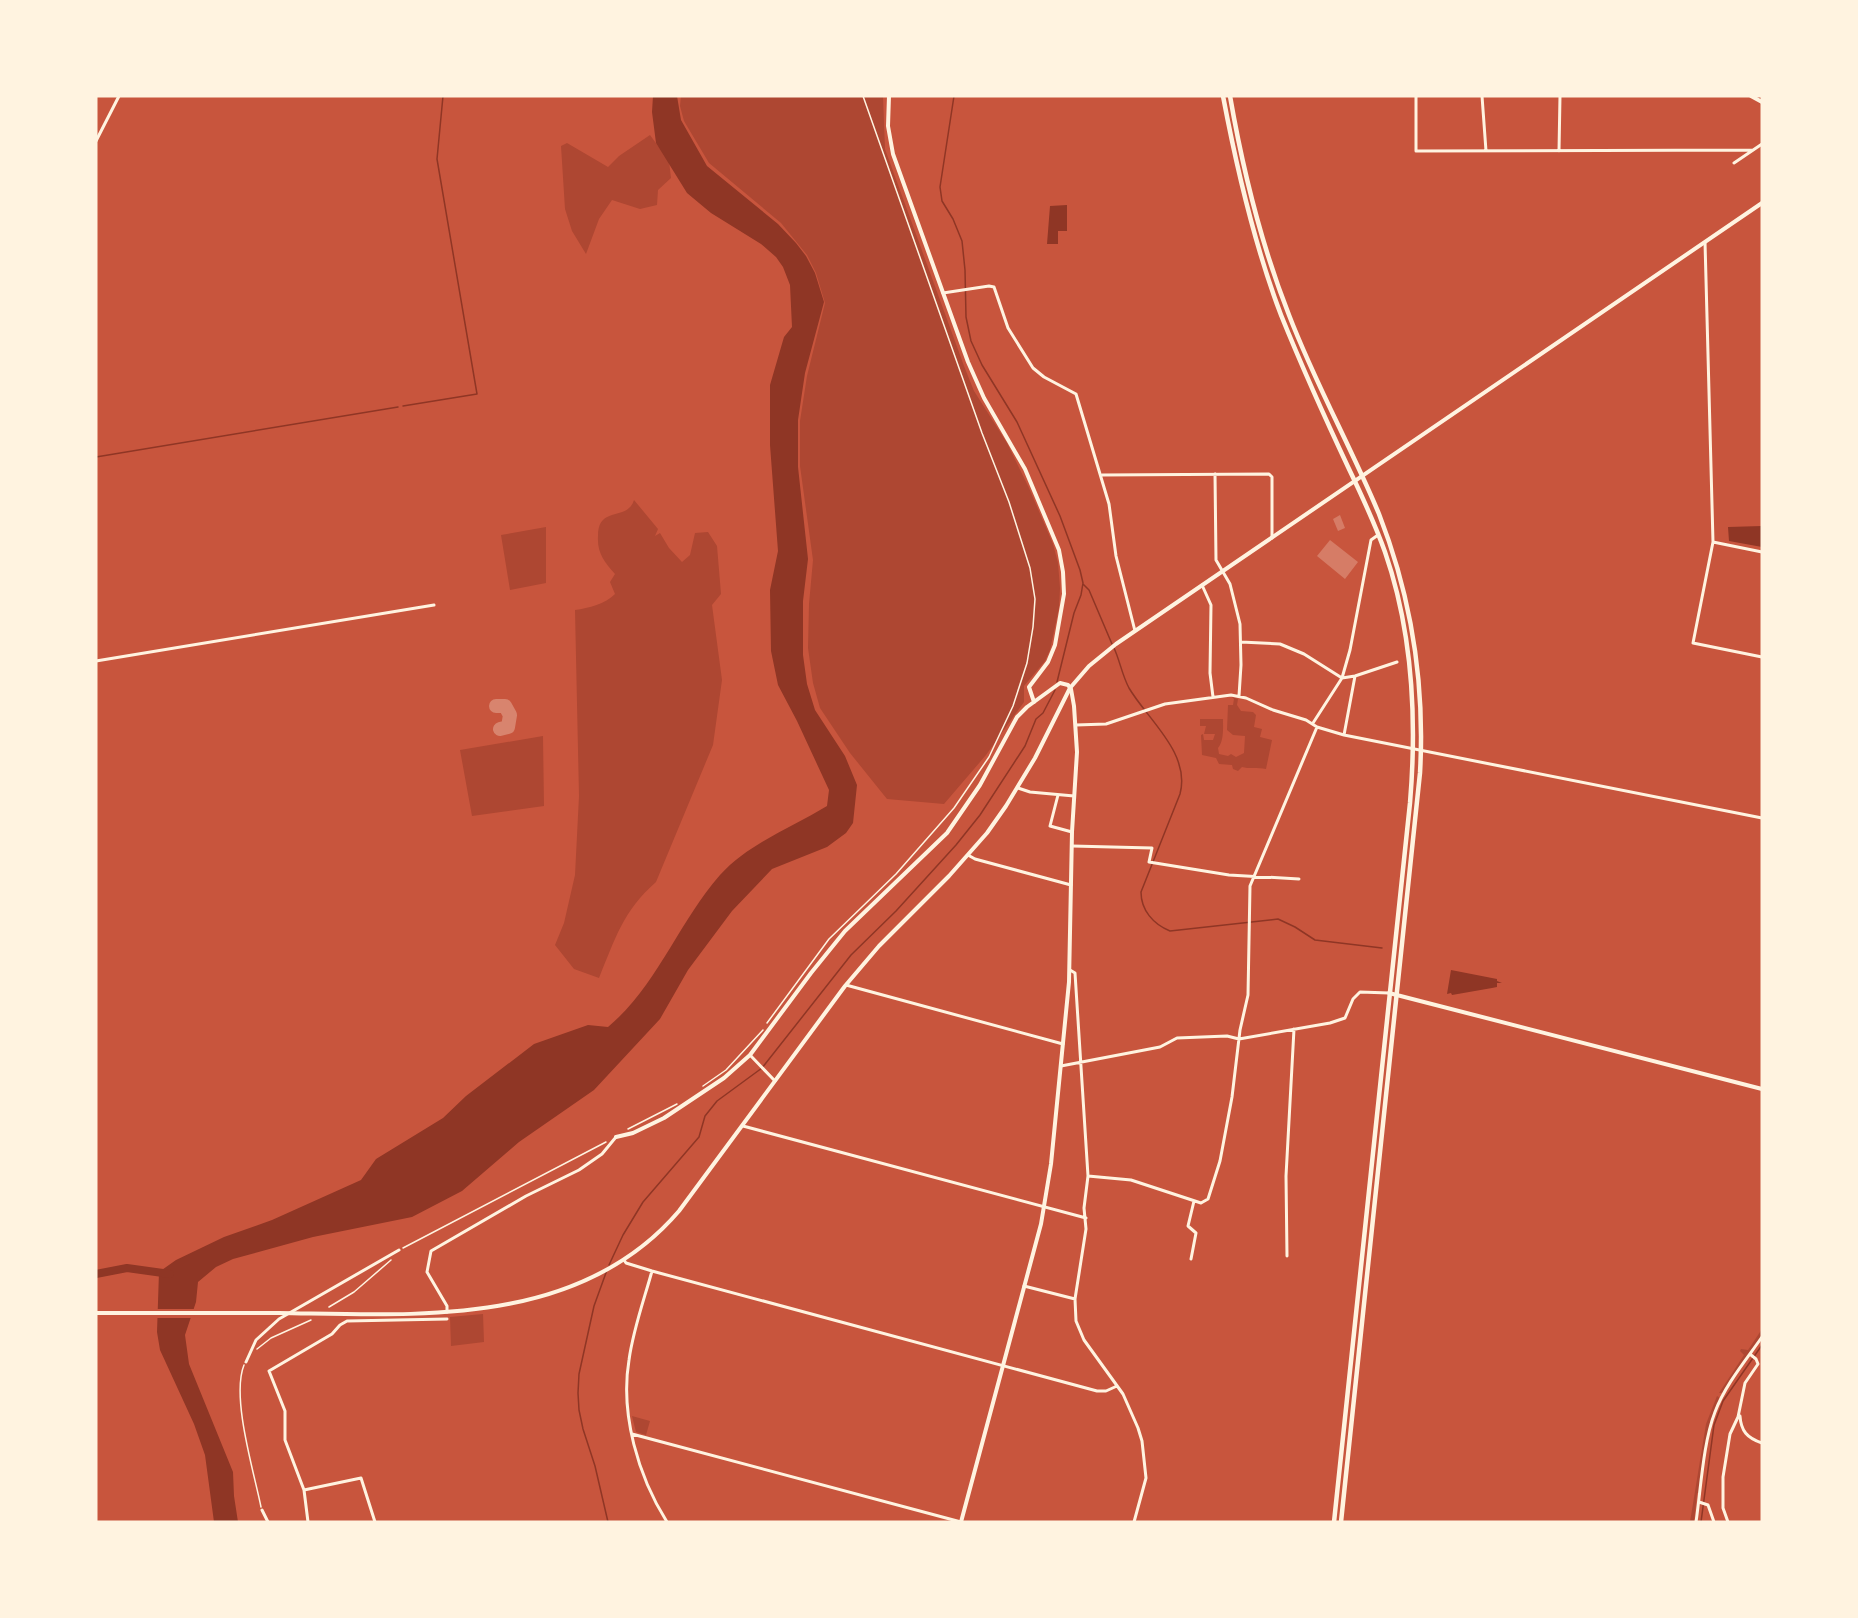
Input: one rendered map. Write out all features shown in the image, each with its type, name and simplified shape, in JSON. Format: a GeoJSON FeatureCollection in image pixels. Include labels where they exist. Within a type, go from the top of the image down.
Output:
{"type":"FeatureCollection","features":[{"type":"Feature","properties":{"kind":"highway"},"geometry":{"type":"LineString","coordinates":[[1223,96],[1241,186],[1262,259],[1298,356],[1378,535],[1396,592],[1409,657],[1413,699],[1410,803],[1334,1522]]}},
{"type":"Feature","properties":{"kind":"highway"},"geometry":{"type":"LineString","coordinates":[[1230,96],[1247,184],[1268,257],[1308,363],[1362,476],[1392,551],[1407,610],[1420,689],[1422,750],[1341,1522]]}},
{"type":"Feature","properties":{"kind":"main road"},"geometry":{"type":"LineString","coordinates":[[889,96],[887,115],[891,146],[968,362],[984,398],[1025,469],[1055,539],[1062,563],[1064,594],[1059,627],[1051,658],[1029,687],[1034,702]]}},
{"type":"Feature","properties":{"kind":"main road"},"geometry":{"type":"LineString","coordinates":[[1751,96],[1760,99]]}},
{"type":"Feature","properties":{"kind":"main road"},"geometry":{"type":"LineString","coordinates":[[96,1313],[447,1312],[512,1304],[547,1295],[592,1278],[622,1261],[671,1221],[742,1126],[773,1079],[846,985],[879,946],[949,876],[1000,816],[1035,758],[1070,688],[1089,666],[1110,648],[1762,204]]}},
{"type":"Feature","properties":{"kind":"main road"},"geometry":{"type":"LineString","coordinates":[[616,1137],[633,1133],[664,1118],[724,1078],[750,1055],[845,931],[947,833],[980,785],[1013,723],[1053,687],[1065,683],[1070,688],[1076,725],[1069,970],[1061,1066],[1044,1205],[961,1522]]}},
{"type":"Feature","properties":{"kind":"main road"},"geometry":{"type":"LineString","coordinates":[[1389,993],[1762,1089]]}},
{"type":"Feature","properties":{"kind":"street"},"geometry":{"type":"LineString","coordinates":[[96,141],[119,96]]}},
{"type":"Feature","properties":{"kind":"street"},"geometry":{"type":"LineString","coordinates":[[1416,96],[1416,151],[1753,150]]}},
{"type":"Feature","properties":{"kind":"street"},"geometry":{"type":"LineString","coordinates":[[1482,96],[1486,151]]}},
{"type":"Feature","properties":{"kind":"street"},"geometry":{"type":"LineString","coordinates":[[1559,152],[1560,96]]}},
{"type":"Feature","properties":{"kind":"street"},"geometry":{"type":"LineString","coordinates":[[1734,163],[1762,144]]}},
{"type":"Feature","properties":{"kind":"street"},"geometry":{"type":"LineString","coordinates":[[1705,242],[1713,542],[1693,643],[1762,657]]}},
{"type":"Feature","properties":{"kind":"street"},"geometry":{"type":"LineString","coordinates":[[943,293],[994,287],[1008,328],[1033,368],[1044,377],[1076,394],[1102,475],[1109,504],[1116,556],[1135,631]]}},
{"type":"Feature","properties":{"kind":"street"},"geometry":{"type":"LineString","coordinates":[[1215,474],[1216,560],[1230,584],[1235,603],[1241,642],[1239,696]]}},
{"type":"Feature","properties":{"kind":"street"},"geometry":{"type":"LineString","coordinates":[[1102,475],[1271,475],[1272,538]]}},
{"type":"Feature","properties":{"kind":"street"},"geometry":{"type":"LineString","coordinates":[[1312,723],[1342,678],[1350,650],[1371,540],[1378,535]]}},
{"type":"Feature","properties":{"kind":"street"},"geometry":{"type":"LineString","coordinates":[[1713,542],[1762,552]]}},
{"type":"Feature","properties":{"kind":"street"},"geometry":{"type":"LineString","coordinates":[[1202,585],[1210,605],[1210,673],[1214,697]]}},
{"type":"Feature","properties":{"kind":"street"},"geometry":{"type":"LineString","coordinates":[[96,661],[434,605]]}},
{"type":"Feature","properties":{"kind":"street"},"geometry":{"type":"LineString","coordinates":[[1241,642],[1280,644],[1304,654],[1342,678],[1397,662]]}},
{"type":"Feature","properties":{"kind":"street"},"geometry":{"type":"LineString","coordinates":[[1344,735],[1355,676]]}},
{"type":"Feature","properties":{"kind":"street"},"geometry":{"type":"LineString","coordinates":[[1076,725],[1106,724],[1153,707],[1214,697],[1239,696],[1312,723],[1317,727],[1344,735],[1762,818]]}},
{"type":"Feature","properties":{"kind":"street"},"geometry":{"type":"LineString","coordinates":[[1088,1176],[1131,1180],[1201,1203],[1208,1199],[1220,1161],[1248,995],[1250,886],[1317,727]]}},
{"type":"Feature","properties":{"kind":"street"},"geometry":{"type":"LineString","coordinates":[[1018,788],[1030,792],[1074,796]]}},
{"type":"Feature","properties":{"kind":"street"},"geometry":{"type":"LineString","coordinates":[[1058,795],[1050,826],[1072,832]]}},
{"type":"Feature","properties":{"kind":"street"},"geometry":{"type":"LineString","coordinates":[[1072,846],[1152,848],[1149,862],[1254,878],[1299,879]]}},
{"type":"Feature","properties":{"kind":"street"},"geometry":{"type":"LineString","coordinates":[[968,855],[975,859],[1071,885]]}},
{"type":"Feature","properties":{"kind":"street"},"geometry":{"type":"LineString","coordinates":[[1069,970],[1075,973],[1088,1176],[1084,1208],[1086,1218],[1075,1299],[1076,1321],[1084,1340],[1117,1386],[1142,1441],[1146,1478],[1134,1522]]}},
{"type":"Feature","properties":{"kind":"street"},"geometry":{"type":"LineString","coordinates":[[846,985],[1063,1044]]}},
{"type":"Feature","properties":{"kind":"street"},"geometry":{"type":"LineString","coordinates":[[1061,1066],[1160,1047],[1177,1038],[1227,1036],[1239,1039],[1341,1020],[1345,1017],[1353,999],[1360,992],[1389,993]]}},
{"type":"Feature","properties":{"kind":"street"},"geometry":{"type":"LineString","coordinates":[[1287,1257],[1286,1176],[1294,1029]]}},
{"type":"Feature","properties":{"kind":"street"},"geometry":{"type":"LineString","coordinates":[[750,1055],[773,1079]]}},
{"type":"Feature","properties":{"kind":"street"},"geometry":{"type":"LineString","coordinates":[[742,1126],[1086,1218]]}},
{"type":"Feature","properties":{"kind":"street"},"geometry":{"type":"LineString","coordinates":[[447,1312],[447,1306],[427,1272],[429,1257],[434,1248],[526,1196],[579,1170],[602,1154],[616,1137]]}},
{"type":"Feature","properties":{"kind":"street"},"geometry":{"type":"LineString","coordinates":[[1191,1259],[1196,1233],[1188,1226],[1194,1201]]}},
{"type":"Feature","properties":{"kind":"street"},"geometry":{"type":"LineString","coordinates":[[246,1362],[256,1340],[268,1327],[288,1313],[399,1250]]}},
{"type":"Feature","properties":{"kind":"street"},"geometry":{"type":"LineString","coordinates":[[622,1261],[1097,1391],[1106,1391],[1117,1386]]}},
{"type":"Feature","properties":{"kind":"street"},"geometry":{"type":"LineString","coordinates":[[652,1271],[628,1365],[627,1400],[632,1434],[649,1488],[667,1522]]}},
{"type":"Feature","properties":{"kind":"street"},"geometry":{"type":"LineString","coordinates":[[1024,1286],[1075,1299]]}},
{"type":"Feature","properties":{"kind":"street"},"geometry":{"type":"LineString","coordinates":[[308,1522],[304,1490],[285,1440],[285,1411],[269,1374],[271,1369],[332,1334],[347,1321],[447,1319]]}},
{"type":"Feature","properties":{"kind":"street"},"geometry":{"type":"LineString","coordinates":[[1696,1522],[1715,1410],[1762,1337]]}},
{"type":"Feature","properties":{"kind":"street"},"geometry":{"type":"LineString","coordinates":[[1728,1522],[1723,1508],[1723,1477],[1730,1434],[1738,1417],[1745,1383],[1758,1364],[1751,1355]]}},
{"type":"Feature","properties":{"kind":"street"},"geometry":{"type":"LineString","coordinates":[[1739,1408],[1742,1430],[1748,1437],[1762,1443]]}},
{"type":"Feature","properties":{"kind":"street"},"geometry":{"type":"LineString","coordinates":[[632,1434],[961,1522]]}},
{"type":"Feature","properties":{"kind":"street"},"geometry":{"type":"LineString","coordinates":[[304,1490],[361,1478],[375,1522]]}},
{"type":"Feature","properties":{"kind":"street"},"geometry":{"type":"LineString","coordinates":[[1699,1502],[1708,1505],[1714,1522]]}},
{"type":"Feature","properties":{"kind":"street"},"geometry":{"type":"LineString","coordinates":[[262,1510],[268,1522]]}},
{"type":"Feature","properties":{"kind":"path"},"geometry":{"type":"LineString","coordinates":[[702,1087],[726,1070],[752,1043],[829,939],[896,874],[954,808],[989,757],[1013,706],[1027,663],[1031,641],[1035,598],[1030,568],[1009,502],[982,433],[863,96]]}},
{"type":"Feature","properties":{"kind":"path"},"geometry":{"type":"LineString","coordinates":[[626,1131],[676,1104]]}},
{"type":"Feature","properties":{"kind":"path"},"geometry":{"type":"LineString","coordinates":[[329,1307],[360,1286],[389,1262],[399,1250],[607,1141]]}},
{"type":"Feature","properties":{"kind":"path"},"geometry":{"type":"LineString","coordinates":[[255,1352],[272,1338],[311,1320]]}},
{"type":"Feature","properties":{"kind":"path"},"geometry":{"type":"LineString","coordinates":[[246,1362],[241,1378],[241,1401],[262,1510]]}},
{"type":"Feature","properties":{"kind":"shaded area"},"geometry":{"type":"Polygon","coordinates":[[[653,96],[677,96],[681,120],[707,166],[778,224],[796,243],[815,273],[824,302],[805,373],[798,420],[798,467],[808,559],[803,601],[803,655],[807,684],[815,710],[845,756],[857,785],[853,823],[846,833],[827,847],[772,869],[732,911],[688,970],[660,1019],[594,1090],[519,1142],[462,1191],[412,1217],[313,1237],[233,1259],[216,1267],[198,1282],[196,1302],[185,1335],[189,1364],[233,1472],[238,1522],[214,1522],[205,1455],[194,1424],[160,1350],[157,1332],[159,1272],[176,1260],[224,1237],[272,1220],[361,1180],[376,1159],[443,1118],[466,1096],[534,1044],[588,1025],[608,1027],[625,1011],[654,974],[692,913],[720,875],[757,845],[827,806],[829,790],[778,685],[771,651],[770,590],[778,551],[770,445],[770,385],[784,337],[792,327],[790,285],[776,257],[761,244],[711,213],[687,193],[656,143],[652,112],[653,96]]]}},
{"type":"Feature","properties":{"kind":"shaded area"},"geometry":{"type":"Polygon","coordinates":[[[681,96],[883,96],[885,149],[964,366],[974,391],[1007,443],[1053,544],[1058,563],[1060,588],[1059,608],[1050,650],[1045,661],[1024,686],[1024,702],[986,755],[944,804],[887,799],[850,753],[820,708],[813,683],[808,648],[813,560],[800,466],[800,421],[807,376],[825,303],[816,273],[807,255],[781,223],[709,163],[684,121],[680,106],[681,96]]]}},
{"type":"Feature","properties":{"kind":"shaded area"},"geometry":{"type":"Polygon","coordinates":[[[650,135],[669,161],[671,178],[658,190],[657,205],[640,209],[612,200],[599,219],[586,254],[572,231],[565,209],[561,146],[567,143],[608,167],[619,156],[650,135]]]}},
{"type":"Feature","properties":{"kind":"shaded area"},"geometry":{"type":"Polygon","coordinates":[[[1067,205],[1067,231],[1058,231],[1058,244],[1047,244],[1050,206],[1067,205]]]}},
{"type":"Feature","properties":{"kind":"shaded area"},"geometry":{"type":"Polygon","coordinates":[[[634,500],[658,529],[655,536],[660,533],[669,548],[682,562],[690,555],[695,533],[708,532],[717,546],[721,594],[712,605],[722,680],[713,745],[656,882],[635,904],[621,926],[599,978],[574,969],[555,945],[564,923],[575,875],[579,796],[575,610],[596,605],[615,594],[610,582],[615,574],[600,552],[599,526],[608,517],[625,511],[634,500]]]}},
{"type":"Feature","properties":{"kind":"shaded area"},"geometry":{"type":"Polygon","coordinates":[[[1762,526],[1762,547],[1729,541],[1728,527],[1762,526]]]}},
{"type":"Feature","properties":{"kind":"shaded area"},"geometry":{"type":"Polygon","coordinates":[[[546,527],[546,583],[510,590],[501,535],[546,527]]]}},
{"type":"Feature","properties":{"kind":"shaded area"},"geometry":{"type":"Polygon","coordinates":[[[1232,697],[1238,699],[1237,705],[1241,711],[1253,712],[1256,715],[1254,727],[1262,729],[1260,737],[1272,740],[1266,769],[1242,767],[1238,771],[1233,769],[1232,765],[1219,764],[1216,758],[1202,755],[1201,735],[1203,734],[1204,740],[1213,740],[1215,734],[1204,734],[1206,726],[1200,726],[1200,719],[1223,719],[1219,754],[1228,756],[1231,754],[1236,757],[1244,753],[1245,736],[1233,735],[1227,730],[1228,705],[1233,705],[1232,697]]]}},
{"type":"Feature","properties":{"kind":"shaded area"},"geometry":{"type":"Polygon","coordinates":[[[543,736],[544,806],[472,816],[460,750],[543,736]]]}},
{"type":"Feature","properties":{"kind":"shaded area"},"geometry":{"type":"Polygon","coordinates":[[[1451,970],[1497,979],[1502,983],[1497,983],[1497,987],[1447,994],[1451,970]]]}},
{"type":"Feature","properties":{"kind":"shaded area"},"geometry":{"type":"Polygon","coordinates":[[[483,1314],[484,1342],[451,1346],[450,1317],[483,1314]]]}},
{"type":"Feature","properties":{"kind":"shaded area"},"geometry":{"type":"Polygon","coordinates":[[[1762,1329],[1762,1336],[1723,1393],[1719,1393],[1744,1355],[1741,1349],[1748,1350],[1762,1329]]]}},
{"type":"Feature","properties":{"kind":"shaded area"},"geometry":{"type":"Polygon","coordinates":[[[1717,1396],[1720,1398],[1710,1422],[1694,1522],[1690,1522],[1706,1424],[1717,1396]]]}},
{"type":"Feature","properties":{"kind":"shaded area"},"geometry":{"type":"Polygon","coordinates":[[[632,1416],[650,1421],[646,1435],[636,1432],[632,1416]]]}},
{"type":"Feature","properties":{"kind":"pier"},"geometry":{"type":"Polygon","coordinates":[[[154,1309],[197,1309],[194,1318],[154,1318],[154,1309]]]}},
{"type":"Feature","properties":{"kind":"building"},"geometry":{"type":"Polygon","coordinates":[[[1340,515],[1345,528],[1338,531],[1333,519],[1340,515]]]}},
{"type":"Feature","properties":{"kind":"building"},"geometry":{"type":"Polygon","coordinates":[[[1330,540],[1358,562],[1345,579],[1317,556],[1330,540]]]}},
{"type":"Feature","properties":{"kind":"waterway"},"geometry":{"type":"LineString","coordinates":[[403,406],[477,394],[437,159],[443,96]]}},
{"type":"Feature","properties":{"kind":"waterway"},"geometry":{"type":"LineString","coordinates":[[954,96],[940,187],[942,201],[962,241],[966,317],[971,341],[982,365],[1017,422],[1060,516],[1083,583],[1057,682]]}},
{"type":"Feature","properties":{"kind":"waterway"},"geometry":{"type":"LineString","coordinates":[[96,457],[398,407]]}},
{"type":"Feature","properties":{"kind":"waterway"},"geometry":{"type":"LineString","coordinates":[[1083,584],[1089,590],[1112,644]]}},
{"type":"Feature","properties":{"kind":"waterway"},"geometry":{"type":"LineString","coordinates":[[1114,648],[1129,688],[1165,737],[1179,765],[1182,779],[1180,794],[1141,892],[1143,905],[1149,916],[1170,931],[1278,919],[1315,940],[1382,948]]}},
{"type":"Feature","properties":{"kind":"waterway"},"geometry":{"type":"LineString","coordinates":[[609,1265],[623,1235],[643,1202],[699,1137],[705,1116],[717,1101],[762,1068],[851,955],[896,911],[980,815],[1025,746],[1036,719],[1043,713],[1055,690]]}},
{"type":"Feature","properties":{"kind":"waterway"},"geometry":{"type":"LineString","coordinates":[[96,1274],[127,1268],[170,1274]]}},
{"type":"Feature","properties":{"kind":"waterway"},"geometry":{"type":"LineString","coordinates":[[607,1270],[594,1306],[579,1374],[578,1393],[583,1429],[595,1466],[608,1522]]}},
{"type":"Feature","properties":{"kind":"waterway"},"geometry":{"type":"LineString","coordinates":[[1701,1522],[1714,1425],[1723,1401],[1762,1345]]}},
{"type":"Feature","properties":{"kind":"taxiway"},"geometry":{"type":"LineString","coordinates":[[496,706],[505,706],[510,715],[508,727],[500,729]]}}]}
